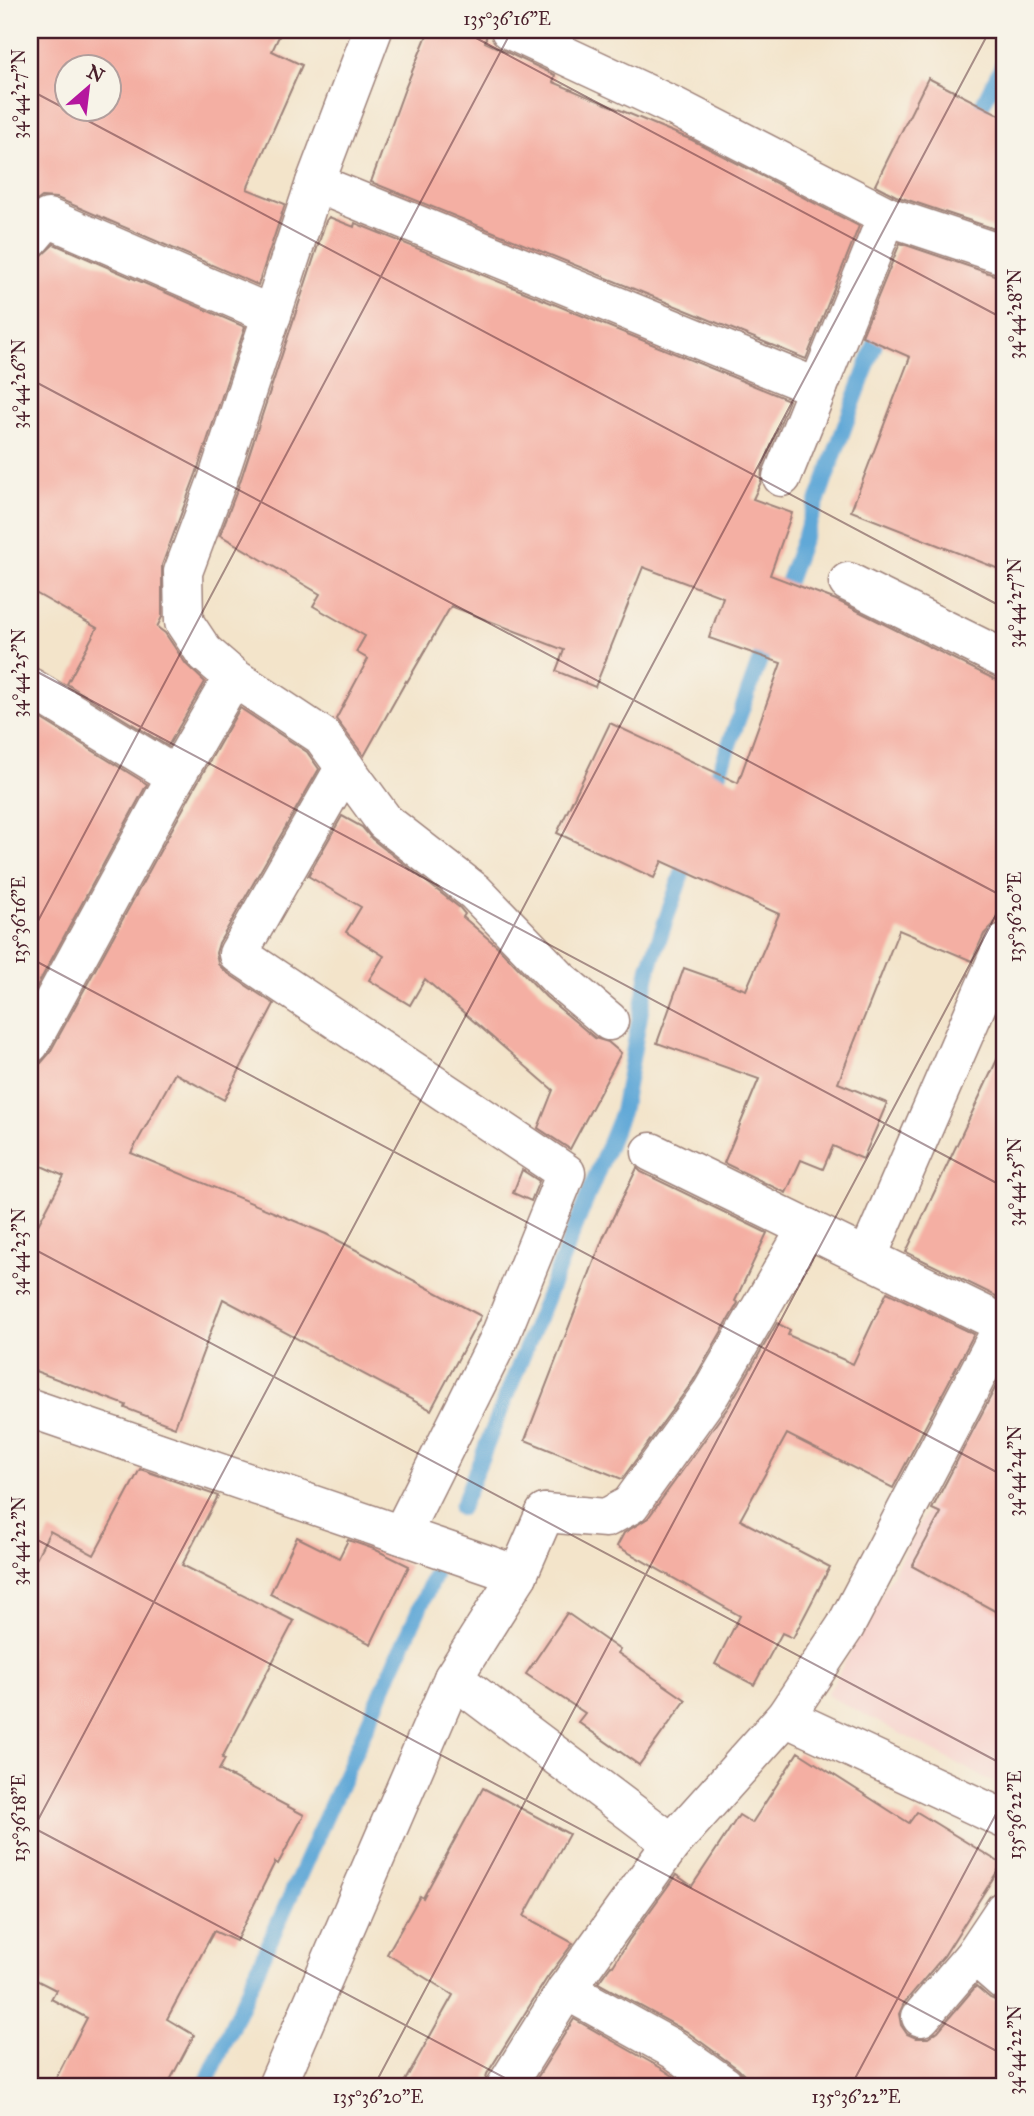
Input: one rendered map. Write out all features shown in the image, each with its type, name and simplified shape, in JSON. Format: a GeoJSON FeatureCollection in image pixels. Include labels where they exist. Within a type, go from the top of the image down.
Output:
{"type":"FeatureCollection","features":[{"type":"Feature","properties":{"kind":"street"},"geometry":{"type":"LineString","coordinates":[[373,30],[315,183],[217,481],[183,572],[184,622],[204,652],[233,677],[322,736],[385,822],[475,892],[560,980],[609,1021]]}},
{"type":"Feature","properties":{"kind":"street"},"geometry":{"type":"LineString","coordinates":[[510,30],[673,106],[908,223],[1004,255]]}},
{"type":"Feature","properties":{"kind":"street"},"geometry":{"type":"LineString","coordinates":[[315,183],[818,388]]}},
{"type":"Feature","properties":{"kind":"street"},"geometry":{"type":"LineString","coordinates":[[30,239],[47,218],[272,315]]}},
{"type":"Feature","properties":{"kind":"street"},"geometry":{"type":"LineString","coordinates":[[782,477],[818,388],[908,223]]}},
{"type":"Feature","properties":{"kind":"street"},"geometry":{"type":"LineString","coordinates":[[848,582],[1004,659]]}},
{"type":"Feature","properties":{"kind":"street"},"geometry":{"type":"LineString","coordinates":[[30,1044],[233,677]]}},
{"type":"Feature","properties":{"kind":"street"},"geometry":{"type":"LineString","coordinates":[[30,687],[176,776]]}},
{"type":"Feature","properties":{"kind":"street"},"geometry":{"type":"LineString","coordinates":[[345,767],[238,954],[566,1173],[498,1341],[401,1535]]}},
{"type":"Feature","properties":{"kind":"street"},"geometry":{"type":"LineString","coordinates":[[867,1258],[1004,943]]}},
{"type":"Feature","properties":{"kind":"street"},"geometry":{"type":"LineString","coordinates":[[506,2086],[566,1990],[672,1843],[785,1717],[845,1626],[1004,1324],[650,1153]]}},
{"type":"Feature","properties":{"kind":"street"},"geometry":{"type":"LineString","coordinates":[[277,2086],[453,1678],[518,1576],[545,1513],[606,1518],[630,1505],[711,1393],[807,1228]]}},
{"type":"Feature","properties":{"kind":"street"},"geometry":{"type":"LineString","coordinates":[[30,1408],[518,1576]]}},
{"type":"Feature","properties":{"kind":"street"},"geometry":{"type":"LineString","coordinates":[[453,1678],[672,1843]]}},
{"type":"Feature","properties":{"kind":"street"},"geometry":{"type":"LineString","coordinates":[[785,1717],[1004,1819]]}},
{"type":"Feature","properties":{"kind":"street"},"geometry":{"type":"LineString","coordinates":[[922,2017],[974,1955],[1004,1910]]}},
{"type":"Feature","properties":{"kind":"street"},"geometry":{"type":"LineString","coordinates":[[974,1955],[1004,1980]]}},
{"type":"Feature","properties":{"kind":"street"},"geometry":{"type":"LineString","coordinates":[[566,1990],[673,2049],[725,2086]]}},
{"type":"Feature","properties":{"kind":"shaded area"},"geometry":{"type":"Polygon","coordinates":[[[1004,1368],[1004,1788],[827,1695],[1004,1368]]]}},
{"type":"Feature","properties":{"kind":"building"},"geometry":{"type":"Polygon","coordinates":[[[30,30],[282,30],[272,51],[302,65],[247,189],[285,204],[258,285],[57,198],[42,197],[30,206],[30,30]]]}},
{"type":"Feature","properties":{"kind":"building"},"geometry":{"type":"Polygon","coordinates":[[[429,30],[488,30],[485,42],[555,75],[553,82],[692,140],[859,226],[806,359],[371,182],[429,30]]]}},
{"type":"Feature","properties":{"kind":"building"},"geometry":{"type":"Polygon","coordinates":[[[928,78],[1004,117],[1004,232],[896,196],[875,185],[928,78]]]}},
{"type":"Feature","properties":{"kind":"building"},"geometry":{"type":"Polygon","coordinates":[[[329,217],[354,227],[355,223],[789,400],[753,499],[792,513],[770,575],[836,600],[994,679],[1004,681],[1004,897],[993,925],[984,934],[972,961],[899,930],[838,1083],[887,1103],[863,1159],[833,1146],[823,1169],[801,1160],[786,1193],[724,1163],[759,1079],[657,1043],[684,968],[746,990],[779,914],[662,861],[654,878],[557,833],[610,723],[738,783],[781,663],[709,638],[723,597],[643,567],[595,687],[556,671],[564,650],[451,606],[364,756],[336,719],[368,659],[356,652],[365,636],[313,606],[320,594],[220,535],[329,217]]]}},
{"type":"Feature","properties":{"kind":"building"},"geometry":{"type":"Polygon","coordinates":[[[900,243],[997,276],[1004,276],[1004,571],[851,511],[910,357],[862,336],[900,243]]]}},
{"type":"Feature","properties":{"kind":"building"},"geometry":{"type":"Polygon","coordinates":[[[54,244],[245,327],[196,474],[162,565],[162,617],[157,627],[165,633],[186,664],[205,682],[168,746],[67,684],[97,628],[30,590],[30,260],[38,259],[54,244]]]}},
{"type":"Feature","properties":{"kind":"building"},"geometry":{"type":"Polygon","coordinates":[[[240,708],[307,752],[319,769],[219,943],[216,953],[218,964],[226,972],[274,1004],[224,1100],[175,1073],[131,1153],[326,1234],[481,1316],[431,1410],[223,1299],[175,1427],[125,1408],[126,1405],[30,1369],[30,1240],[64,1176],[30,1161],[30,1066],[41,1063],[49,1054],[240,708]]]}},
{"type":"Feature","properties":{"kind":"building"},"geometry":{"type":"Polygon","coordinates":[[[30,712],[147,784],[30,999],[30,712]]]}},
{"type":"Feature","properties":{"kind":"building"},"geometry":{"type":"Polygon","coordinates":[[[342,816],[362,827],[372,839],[460,908],[465,914],[463,917],[498,947],[546,997],[595,1038],[608,1042],[621,1053],[570,1149],[538,1128],[553,1090],[425,979],[410,1005],[369,980],[384,956],[346,932],[361,907],[308,876],[342,816]]]}},
{"type":"Feature","properties":{"kind":"building"},"geometry":{"type":"Polygon","coordinates":[[[1004,1045],[1004,1300],[906,1252],[1004,1045]]]}},
{"type":"Feature","properties":{"kind":"building"},"geometry":{"type":"Polygon","coordinates":[[[637,1168],[767,1233],[735,1301],[738,1303],[693,1381],[622,1479],[525,1440],[604,1236],[637,1168]]]}},
{"type":"Feature","properties":{"kind":"building"},"geometry":{"type":"Polygon","coordinates":[[[522,1170],[539,1181],[531,1201],[513,1193],[522,1170]]]}},
{"type":"Feature","properties":{"kind":"building"},"geometry":{"type":"Polygon","coordinates":[[[887,1292],[974,1334],[893,1488],[787,1434],[740,1520],[830,1567],[793,1638],[782,1633],[754,1685],[715,1664],[740,1616],[617,1546],[624,1533],[648,1518],[729,1406],[777,1323],[790,1330],[788,1335],[853,1364],[887,1292]]]}},
{"type":"Feature","properties":{"kind":"building"},"geometry":{"type":"Polygon","coordinates":[[[1004,1371],[1004,1616],[912,1566],[941,1513],[932,1509],[1004,1371]]]}},
{"type":"Feature","properties":{"kind":"building"},"geometry":{"type":"Polygon","coordinates":[[[140,1469],[218,1496],[182,1565],[294,1621],[222,1758],[225,1759],[219,1770],[304,1815],[278,1864],[275,1862],[236,1941],[214,1931],[167,2019],[194,2035],[167,2086],[52,2086],[87,2018],[51,1999],[56,1990],[30,1977],[30,1570],[50,1531],[94,1555],[140,1469]]]}},
{"type":"Feature","properties":{"kind":"building"},"geometry":{"type":"Polygon","coordinates":[[[297,1537],[339,1558],[348,1540],[409,1566],[371,1644],[270,1594],[297,1537]]]}},
{"type":"Feature","properties":{"kind":"building"},"geometry":{"type":"Polygon","coordinates":[[[567,1613],[620,1650],[618,1653],[686,1700],[639,1765],[578,1722],[585,1713],[526,1674],[567,1613]]]}},
{"type":"Feature","properties":{"kind":"building"},"geometry":{"type":"Polygon","coordinates":[[[798,1752],[909,1823],[917,1812],[1002,1864],[944,1956],[904,2003],[899,2014],[901,2025],[907,2034],[916,2038],[928,2038],[938,2031],[976,1986],[990,1998],[1004,2002],[1004,2086],[747,2086],[745,2076],[738,2069],[686,2031],[598,1983],[611,1965],[613,1966],[676,1875],[692,1886],[739,1815],[752,1823],[798,1752]]]}},
{"type":"Feature","properties":{"kind":"building"},"geometry":{"type":"Polygon","coordinates":[[[483,1788],[569,1834],[524,1916],[573,1943],[547,1978],[487,2074],[484,2086],[402,2086],[453,1995],[387,1954],[420,1896],[423,1898],[483,1788]]]}},
{"type":"Feature","properties":{"kind":"building"},"geometry":{"type":"Polygon","coordinates":[[[574,2019],[661,2068],[688,2086],[532,2086],[574,2019]]]}},
{"type":"Feature","properties":{"kind":"waterway"},"geometry":{"type":"LineString","coordinates":[[973,123],[1004,62]]}},
{"type":"Feature","properties":{"kind":"waterway"},"geometry":{"type":"LineString","coordinates":[[781,600],[883,322]]}},
{"type":"Feature","properties":{"kind":"waterway"},"geometry":{"type":"LineString","coordinates":[[711,794],[768,638]]}},
{"type":"Feature","properties":{"kind":"waterway"},"geometry":{"type":"LineString","coordinates":[[461,1508],[622,1112],[649,968],[690,851]]}},
{"type":"Feature","properties":{"kind":"waterway"},"geometry":{"type":"LineString","coordinates":[[205,2086],[434,1576]]}}]}
